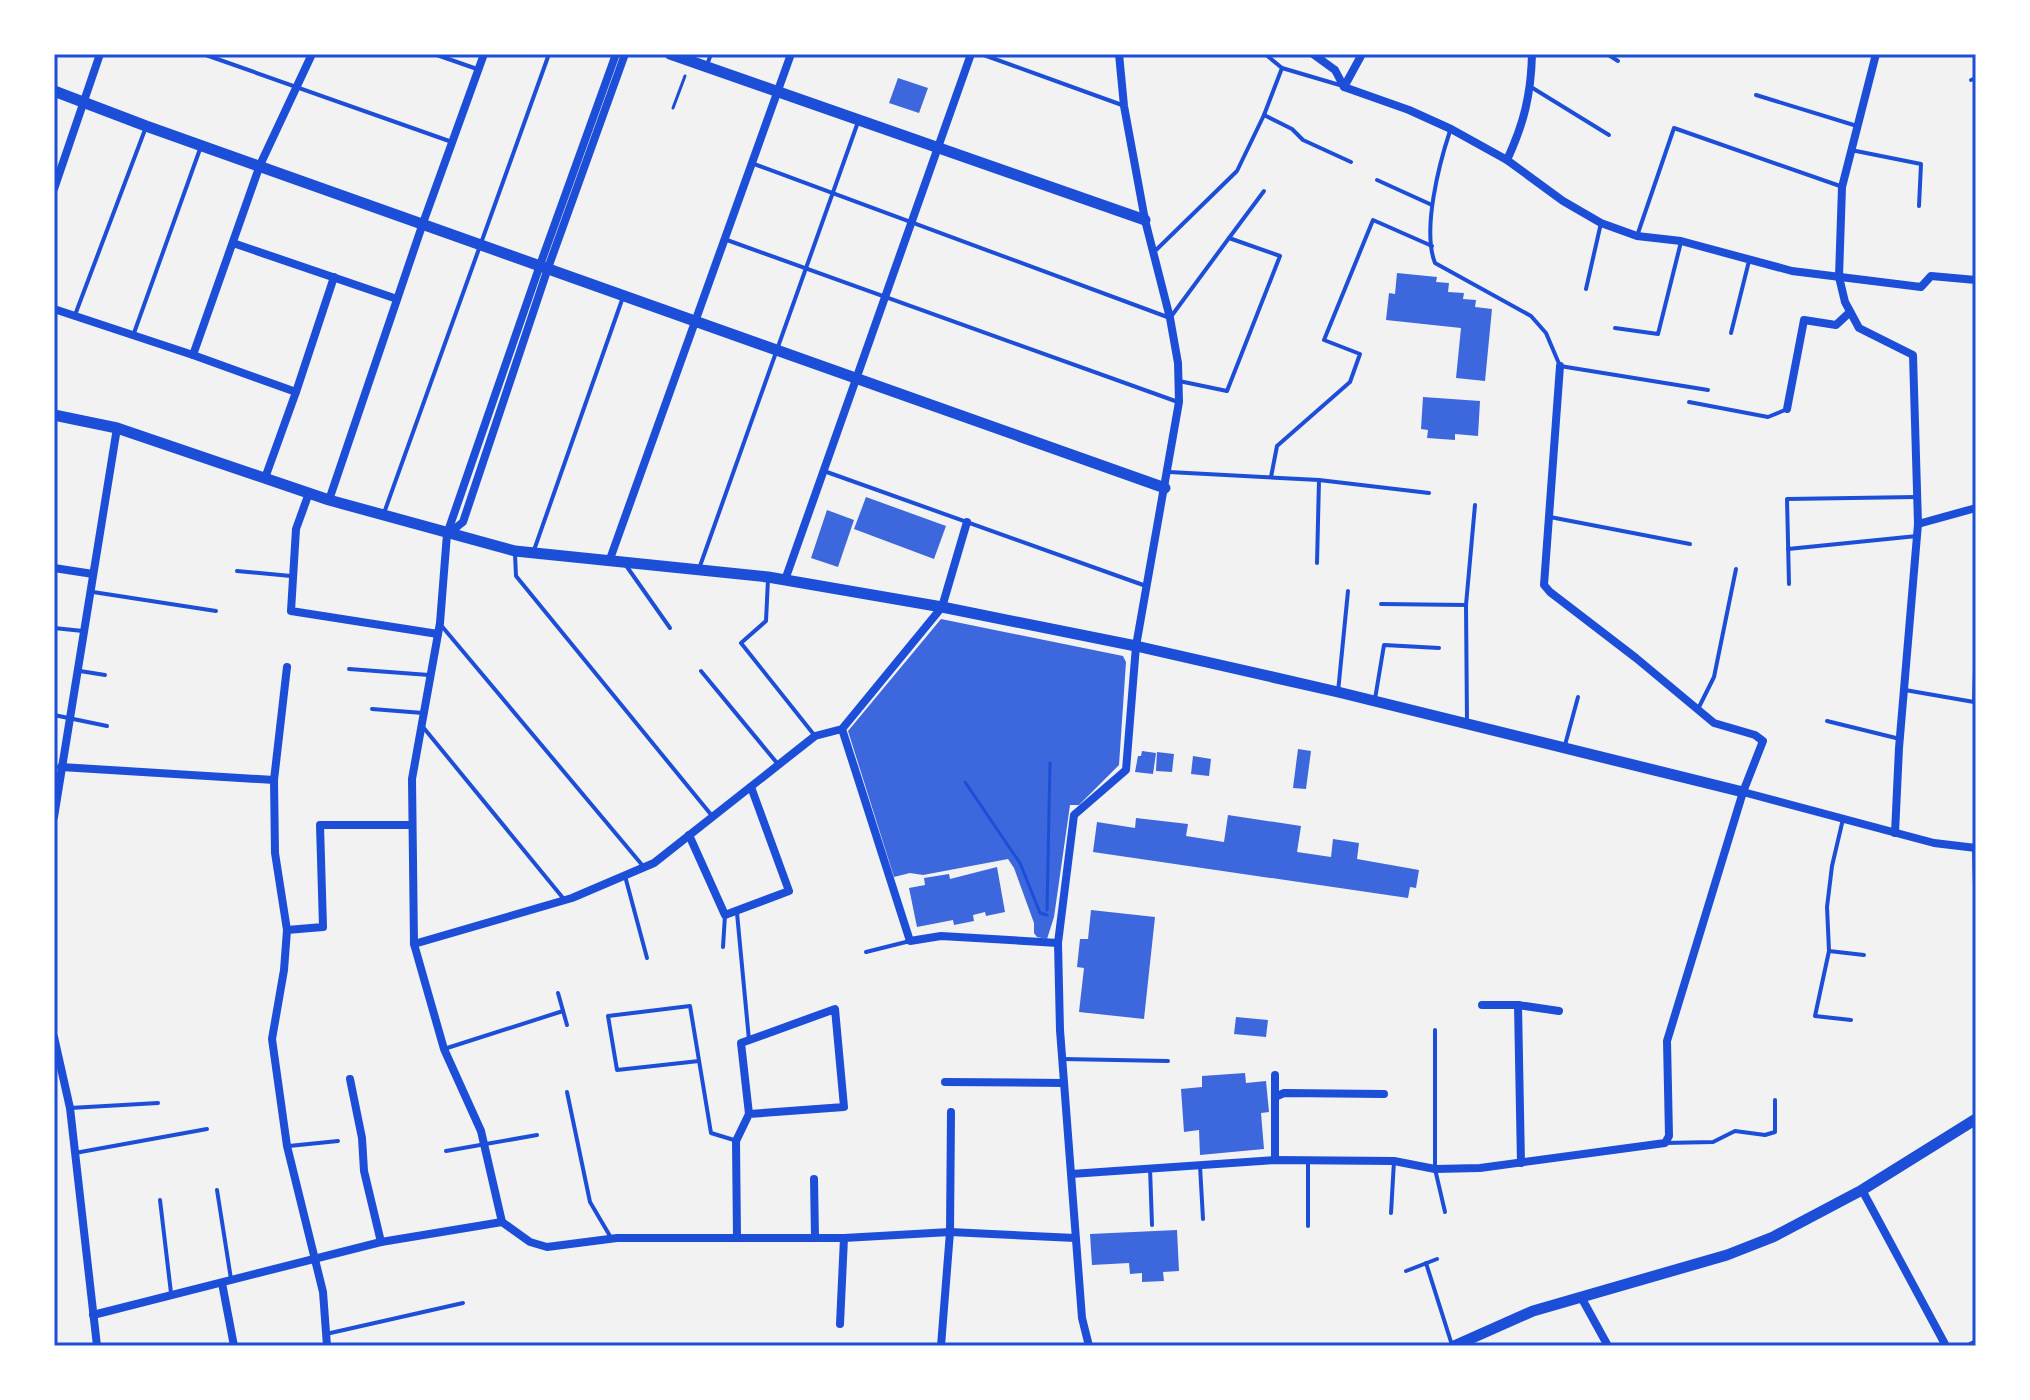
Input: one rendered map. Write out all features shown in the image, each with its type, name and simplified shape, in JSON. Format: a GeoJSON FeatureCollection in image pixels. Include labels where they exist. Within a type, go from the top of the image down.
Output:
{"type":"FeatureCollection","features":[{"type":"Feature","properties":{"kind":"street"},"geometry":{"type":"LineString","coordinates":[[54,189],[100,54]]}},
{"type":"Feature","properties":{"kind":"street"},"geometry":{"type":"LineString","coordinates":[[193,355],[260,165],[312,54]]}},
{"type":"Feature","properties":{"kind":"street"},"geometry":{"type":"LineString","coordinates":[[329,500],[484,54]]}},
{"type":"Feature","properties":{"kind":"street"},"geometry":{"type":"LineString","coordinates":[[616,54],[463,522],[447,534],[440,623],[412,779],[414,944],[444,1049],[481,1131],[502,1222],[522,1237],[547,1247],[611,1238],[844,1238],[950,1232],[1075,1238]]}},
{"type":"Feature","properties":{"kind":"street"},"geometry":{"type":"LineString","coordinates":[[544,267],[625,54]]}},
{"type":"Feature","properties":{"kind":"street"},"geometry":{"type":"LineString","coordinates":[[670,54],[1145,220]]}},
{"type":"Feature","properties":{"kind":"street"},"geometry":{"type":"LineString","coordinates":[[610,559],[791,54]]}},
{"type":"Feature","properties":{"kind":"street"},"geometry":{"type":"LineString","coordinates":[[785,580],[971,54]]}},
{"type":"Feature","properties":{"kind":"street"},"geometry":{"type":"LineString","coordinates":[[1089,1346],[1082,1318],[1075,1238],[1062,1059],[1058,943],[1074,815],[1126,770],[1136,646],[1179,402],[1170,318],[1145,220],[1124,106],[1119,54]]}},
{"type":"Feature","properties":{"kind":"street"},"geometry":{"type":"LineString","coordinates":[[1313,54],[1335,70],[1344,87],[1451,129],[1507,160],[1563,201],[1601,223],[1637,236],[1681,241],[1792,271],[1921,287],[1931,276],[1976,280]]}},
{"type":"Feature","properties":{"kind":"street"},"geometry":{"type":"LineString","coordinates":[[1344,87],[1362,54]]}},
{"type":"Feature","properties":{"kind":"street"},"geometry":{"type":"LineString","coordinates":[[1507,160],[1523,124],[1531,87],[1532,54]]}},
{"type":"Feature","properties":{"kind":"street"},"geometry":{"type":"LineString","coordinates":[[1876,54],[1842,187],[1839,277],[1845,302],[1859,328],[1913,355],[1918,524],[1895,833]]}},
{"type":"Feature","properties":{"kind":"street"},"geometry":{"type":"LineString","coordinates":[[54,91],[1165,488]]}},
{"type":"Feature","properties":{"kind":"street"},"geometry":{"type":"LineString","coordinates":[[233,243],[397,299]]}},
{"type":"Feature","properties":{"kind":"street"},"geometry":{"type":"LineString","coordinates":[[265,478],[334,277]]}},
{"type":"Feature","properties":{"kind":"street"},"geometry":{"type":"LineString","coordinates":[[54,309],[296,392]]}},
{"type":"Feature","properties":{"kind":"street"},"geometry":{"type":"LineString","coordinates":[[1787,409],[1804,320],[1836,325],[1850,312]]}},
{"type":"Feature","properties":{"kind":"street"},"geometry":{"type":"LineString","coordinates":[[1071,1174],[1275,1160],[1394,1161],[1435,1169],[1480,1168],[1665,1143],[1669,1136],[1667,1041],[1743,792],[1763,741],[1755,735],[1714,723],[1697,711],[1544,585],[1560,366]]}},
{"type":"Feature","properties":{"kind":"street"},"geometry":{"type":"LineString","coordinates":[[54,415],[117,428],[329,500],[515,551],[768,577],[942,607],[1136,646],[1338,692],[1743,792],[1934,843],[1975,848]]}},
{"type":"Feature","properties":{"kind":"street"},"geometry":{"type":"LineString","coordinates":[[54,817],[58,773],[117,428]]}},
{"type":"Feature","properties":{"kind":"street"},"geometry":{"type":"LineString","coordinates":[[309,493],[296,529],[291,611],[438,634]]}},
{"type":"Feature","properties":{"kind":"street"},"geometry":{"type":"LineString","coordinates":[[1918,524],[1976,508]]}},
{"type":"Feature","properties":{"kind":"street"},"geometry":{"type":"LineString","coordinates":[[414,944],[564,900],[644,867],[815,736],[842,729],[942,607],[967,522]]}},
{"type":"Feature","properties":{"kind":"street"},"geometry":{"type":"LineString","coordinates":[[54,568],[93,574]]}},
{"type":"Feature","properties":{"kind":"street"},"geometry":{"type":"LineString","coordinates":[[287,667],[274,780],[275,853],[287,930],[284,970],[272,1039],[287,1146],[316,1259],[327,1346]]}},
{"type":"Feature","properties":{"kind":"street"},"geometry":{"type":"LineString","coordinates":[[842,729],[910,941],[941,936],[1058,943]]}},
{"type":"Feature","properties":{"kind":"street"},"geometry":{"type":"LineString","coordinates":[[58,773],[274,780]]}},
{"type":"Feature","properties":{"kind":"street"},"geometry":{"type":"LineString","coordinates":[[689,835],[725,915],[789,891],[751,787]]}},
{"type":"Feature","properties":{"kind":"street"},"geometry":{"type":"LineString","coordinates":[[287,930],[323,927],[320,825],[411,825]]}},
{"type":"Feature","properties":{"kind":"street"},"geometry":{"type":"LineString","coordinates":[[1482,1005],[1518,1005],[1559,1011]]}},
{"type":"Feature","properties":{"kind":"street"},"geometry":{"type":"LineString","coordinates":[[1518,1005],[1521,1163]]}},
{"type":"Feature","properties":{"kind":"street"},"geometry":{"type":"LineString","coordinates":[[737,1238],[736,1141],[749,1114],[741,1043],[835,1009],[844,1107],[749,1114]]}},
{"type":"Feature","properties":{"kind":"street"},"geometry":{"type":"LineString","coordinates":[[54,1037],[70,1108],[97,1346]]}},
{"type":"Feature","properties":{"kind":"street"},"geometry":{"type":"LineString","coordinates":[[1275,1075],[1275,1160]]}},
{"type":"Feature","properties":{"kind":"street"},"geometry":{"type":"LineString","coordinates":[[350,1079],[362,1138],[364,1171],[381,1242]]}},
{"type":"Feature","properties":{"kind":"street"},"geometry":{"type":"LineString","coordinates":[[945,1082],[1064,1083]]}},
{"type":"Feature","properties":{"kind":"street"},"geometry":{"type":"LineString","coordinates":[[1275,1097],[1284,1093],[1384,1094]]}},
{"type":"Feature","properties":{"kind":"street"},"geometry":{"type":"LineString","coordinates":[[941,1346],[950,1232],[951,1112]]}},
{"type":"Feature","properties":{"kind":"street"},"geometry":{"type":"LineString","coordinates":[[1453,1346],[1533,1311],[1752,1246],[1862,1190],[1976,1119]]}},
{"type":"Feature","properties":{"kind":"street"},"geometry":{"type":"LineString","coordinates":[[814,1179],[815,1238]]}},
{"type":"Feature","properties":{"kind":"street"},"geometry":{"type":"LineString","coordinates":[[1862,1190],[1946,1346]]}},
{"type":"Feature","properties":{"kind":"street"},"geometry":{"type":"LineString","coordinates":[[93,1315],[381,1242],[502,1222]]}},
{"type":"Feature","properties":{"kind":"street"},"geometry":{"type":"LineString","coordinates":[[840,1324],[844,1238]]}},
{"type":"Feature","properties":{"kind":"street"},"geometry":{"type":"LineString","coordinates":[[226,1282],[234,1346]]}},
{"type":"Feature","properties":{"kind":"street"},"geometry":{"type":"LineString","coordinates":[[1581,1297],[1608,1346]]}},
{"type":"Feature","properties":{"kind":"lane"},"geometry":{"type":"LineString","coordinates":[[203,54],[452,142]]}},
{"type":"Feature","properties":{"kind":"lane"},"geometry":{"type":"LineString","coordinates":[[434,54],[478,70]]}},
{"type":"Feature","properties":{"kind":"lane"},"geometry":{"type":"LineString","coordinates":[[383,515],[549,54]]}},
{"type":"Feature","properties":{"kind":"lane"},"geometry":{"type":"LineString","coordinates":[[707,67],[711,54]]}},
{"type":"Feature","properties":{"kind":"lane"},"geometry":{"type":"LineString","coordinates":[[981,54],[1124,106]]}},
{"type":"Feature","properties":{"kind":"lane"},"geometry":{"type":"LineString","coordinates":[[1265,54],[1282,68],[1344,87]]}},
{"type":"Feature","properties":{"kind":"lane"},"geometry":{"type":"LineString","coordinates":[[1607,54],[1618,61]]}},
{"type":"Feature","properties":{"kind":"lane"},"geometry":{"type":"LineString","coordinates":[[1152,253],[1237,171],[1282,68]]}},
{"type":"Feature","properties":{"kind":"lane"},"geometry":{"type":"LineString","coordinates":[[1531,87],[1609,135]]}},
{"type":"Feature","properties":{"kind":"lane"},"geometry":{"type":"LineString","coordinates":[[1756,95],[1857,126]]}},
{"type":"Feature","properties":{"kind":"lane"},"geometry":{"type":"LineString","coordinates":[[1264,115],[1292,129],[1303,140],[1351,162]]}},
{"type":"Feature","properties":{"kind":"lane"},"geometry":{"type":"LineString","coordinates":[[699,570],[859,120]]}},
{"type":"Feature","properties":{"kind":"lane"},"geometry":{"type":"LineString","coordinates":[[75,315],[146,126]]}},
{"type":"Feature","properties":{"kind":"lane"},"geometry":{"type":"LineString","coordinates":[[1637,236],[1674,128],[1842,187]]}},
{"type":"Feature","properties":{"kind":"lane"},"geometry":{"type":"LineString","coordinates":[[1451,129],[1439,163],[1432,205],[1435,263],[1531,316],[1540,325],[1560,366],[1708,390]]}},
{"type":"Feature","properties":{"kind":"lane"},"geometry":{"type":"LineString","coordinates":[[133,335],[202,145]]}},
{"type":"Feature","properties":{"kind":"lane"},"geometry":{"type":"LineString","coordinates":[[1851,150],[1921,164],[1919,206]]}},
{"type":"Feature","properties":{"kind":"lane"},"geometry":{"type":"LineString","coordinates":[[752,164],[1170,318],[1264,191]]}},
{"type":"Feature","properties":{"kind":"lane"},"geometry":{"type":"LineString","coordinates":[[1377,180],[1432,205]]}},
{"type":"Feature","properties":{"kind":"lane"},"geometry":{"type":"LineString","coordinates":[[1271,477],[1277,446],[1350,382],[1360,354],[1324,340],[1373,220],[1432,246]]}},
{"type":"Feature","properties":{"kind":"lane"},"geometry":{"type":"LineString","coordinates":[[1586,289],[1601,223]]}},
{"type":"Feature","properties":{"kind":"lane"},"geometry":{"type":"LineString","coordinates":[[1178,381],[1227,391],[1280,256],[1229,238]]}},
{"type":"Feature","properties":{"kind":"lane"},"geometry":{"type":"LineString","coordinates":[[725,239],[1179,402]]}},
{"type":"Feature","properties":{"kind":"lane"},"geometry":{"type":"LineString","coordinates":[[1615,328],[1658,334],[1681,241]]}},
{"type":"Feature","properties":{"kind":"lane"},"geometry":{"type":"LineString","coordinates":[[1731,333],[1749,260]]}},
{"type":"Feature","properties":{"kind":"lane"},"geometry":{"type":"LineString","coordinates":[[533,553],[624,294]]}},
{"type":"Feature","properties":{"kind":"lane"},"geometry":{"type":"LineString","coordinates":[[1689,402],[1768,417],[1787,409]]}},
{"type":"Feature","properties":{"kind":"lane"},"geometry":{"type":"LineString","coordinates":[[824,471],[1148,586]]}},
{"type":"Feature","properties":{"kind":"lane"},"geometry":{"type":"LineString","coordinates":[[1168,472],[1319,480],[1429,493]]}},
{"type":"Feature","properties":{"kind":"lane"},"geometry":{"type":"LineString","coordinates":[[1317,563],[1319,480]]}},
{"type":"Feature","properties":{"kind":"lane"},"geometry":{"type":"LineString","coordinates":[[1789,584],[1787,499],[1917,497]]}},
{"type":"Feature","properties":{"kind":"lane"},"geometry":{"type":"LineString","coordinates":[[1467,725],[1466,605],[1475,505]]}},
{"type":"Feature","properties":{"kind":"lane"},"geometry":{"type":"LineString","coordinates":[[1549,517],[1690,544]]}},
{"type":"Feature","properties":{"kind":"lane"},"geometry":{"type":"LineString","coordinates":[[1788,549],[1917,536]]}},
{"type":"Feature","properties":{"kind":"lane"},"geometry":{"type":"LineString","coordinates":[[515,551],[516,576],[713,817]]}},
{"type":"Feature","properties":{"kind":"lane"},"geometry":{"type":"LineString","coordinates":[[624,561],[670,628]]}},
{"type":"Feature","properties":{"kind":"lane"},"geometry":{"type":"LineString","coordinates":[[1697,711],[1714,677],[1736,569]]}},
{"type":"Feature","properties":{"kind":"lane"},"geometry":{"type":"LineString","coordinates":[[237,571],[293,577]]}},
{"type":"Feature","properties":{"kind":"lane"},"geometry":{"type":"LineString","coordinates":[[768,577],[766,621],[741,643],[815,736]]}},
{"type":"Feature","properties":{"kind":"lane"},"geometry":{"type":"LineString","coordinates":[[1338,692],[1348,591]]}},
{"type":"Feature","properties":{"kind":"lane"},"geometry":{"type":"LineString","coordinates":[[90,592],[216,611]]}},
{"type":"Feature","properties":{"kind":"lane"},"geometry":{"type":"LineString","coordinates":[[1381,604],[1466,605]]}},
{"type":"Feature","properties":{"kind":"lane"},"geometry":{"type":"LineString","coordinates":[[440,623],[644,867]]}},
{"type":"Feature","properties":{"kind":"lane"},"geometry":{"type":"LineString","coordinates":[[54,628],[84,631]]}},
{"type":"Feature","properties":{"kind":"lane"},"geometry":{"type":"LineString","coordinates":[[1904,690],[1974,702],[1976,634]]}},
{"type":"Feature","properties":{"kind":"lane"},"geometry":{"type":"LineString","coordinates":[[1375,702],[1384,645],[1439,648]]}},
{"type":"Feature","properties":{"kind":"lane"},"geometry":{"type":"LineString","coordinates":[[349,669],[432,675]]}},
{"type":"Feature","properties":{"kind":"lane"},"geometry":{"type":"LineString","coordinates":[[77,671],[105,675]]}},
{"type":"Feature","properties":{"kind":"lane"},"geometry":{"type":"LineString","coordinates":[[701,671],[779,765]]}},
{"type":"Feature","properties":{"kind":"lane"},"geometry":{"type":"LineString","coordinates":[[1564,748],[1578,697]]}},
{"type":"Feature","properties":{"kind":"lane"},"geometry":{"type":"LineString","coordinates":[[372,709],[425,713]]}},
{"type":"Feature","properties":{"kind":"lane"},"geometry":{"type":"LineString","coordinates":[[54,715],[107,726]]}},
{"type":"Feature","properties":{"kind":"lane"},"geometry":{"type":"LineString","coordinates":[[1827,721],[1900,739]]}},
{"type":"Feature","properties":{"kind":"lane"},"geometry":{"type":"LineString","coordinates":[[423,727],[564,900]]}},
{"type":"Feature","properties":{"kind":"lane"},"geometry":{"type":"LineString","coordinates":[[1843,819],[1829,893],[1829,951],[1815,1016],[1851,1020]]}},
{"type":"Feature","properties":{"kind":"lane"},"geometry":{"type":"LineString","coordinates":[[1975,848],[1975,888]]}},
{"type":"Feature","properties":{"kind":"lane"},"geometry":{"type":"LineString","coordinates":[[625,876],[647,958]]}},
{"type":"Feature","properties":{"kind":"lane"},"geometry":{"type":"LineString","coordinates":[[737,911],[749,1040]]}},
{"type":"Feature","properties":{"kind":"lane"},"geometry":{"type":"LineString","coordinates":[[723,947],[725,915]]}},
{"type":"Feature","properties":{"kind":"lane"},"geometry":{"type":"LineString","coordinates":[[866,952],[910,941]]}},
{"type":"Feature","properties":{"kind":"lane"},"geometry":{"type":"LineString","coordinates":[[1829,951],[1864,955]]}},
{"type":"Feature","properties":{"kind":"lane"},"geometry":{"type":"LineString","coordinates":[[558,993],[567,1025]]}},
{"type":"Feature","properties":{"kind":"lane"},"geometry":{"type":"LineString","coordinates":[[699,1061],[617,1070],[608,1016],[690,1006],[711,1133],[736,1141]]}},
{"type":"Feature","properties":{"kind":"lane"},"geometry":{"type":"LineString","coordinates":[[444,1049],[563,1011]]}},
{"type":"Feature","properties":{"kind":"lane"},"geometry":{"type":"LineString","coordinates":[[1435,1030],[1435,1169],[1445,1212]]}},
{"type":"Feature","properties":{"kind":"lane"},"geometry":{"type":"LineString","coordinates":[[1062,1059],[1168,1061]]}},
{"type":"Feature","properties":{"kind":"lane"},"geometry":{"type":"LineString","coordinates":[[567,1092],[590,1202],[611,1238]]}},
{"type":"Feature","properties":{"kind":"lane"},"geometry":{"type":"LineString","coordinates":[[1665,1143],[1713,1142],[1735,1131],[1765,1135],[1775,1132],[1775,1100]]}},
{"type":"Feature","properties":{"kind":"lane"},"geometry":{"type":"LineString","coordinates":[[70,1108],[158,1103]]}},
{"type":"Feature","properties":{"kind":"lane"},"geometry":{"type":"LineString","coordinates":[[75,1153],[207,1129]]}},
{"type":"Feature","properties":{"kind":"lane"},"geometry":{"type":"LineString","coordinates":[[446,1151],[537,1135]]}},
{"type":"Feature","properties":{"kind":"lane"},"geometry":{"type":"LineString","coordinates":[[287,1146],[338,1141]]}},
{"type":"Feature","properties":{"kind":"lane"},"geometry":{"type":"LineString","coordinates":[[1308,1160],[1308,1226]]}},
{"type":"Feature","properties":{"kind":"lane"},"geometry":{"type":"LineString","coordinates":[[1391,1213],[1394,1161]]}},
{"type":"Feature","properties":{"kind":"lane"},"geometry":{"type":"LineString","coordinates":[[1199,1164],[1203,1219]]}},
{"type":"Feature","properties":{"kind":"lane"},"geometry":{"type":"LineString","coordinates":[[1150,1168],[1152,1225]]}},
{"type":"Feature","properties":{"kind":"lane"},"geometry":{"type":"LineString","coordinates":[[217,1190],[226,1282]]}},
{"type":"Feature","properties":{"kind":"lane"},"geometry":{"type":"LineString","coordinates":[[160,1200],[171,1296]]}},
{"type":"Feature","properties":{"kind":"lane"},"geometry":{"type":"LineString","coordinates":[[1406,1271],[1437,1259]]}},
{"type":"Feature","properties":{"kind":"lane"},"geometry":{"type":"LineString","coordinates":[[1426,1263],[1453,1346]]}},
{"type":"Feature","properties":{"kind":"lane"},"geometry":{"type":"LineString","coordinates":[[326,1334],[463,1303]]}},
{"type":"Feature","properties":{"kind":"lane"},"geometry":{"type":"LineString","coordinates":[[1966,1346],[1976,1341]]}},
{"type":"Feature","properties":{"kind":"path"},"geometry":{"type":"LineString","coordinates":[[673,108],[690,61]]}},
{"type":"Feature","properties":{"kind":"path"},"geometry":{"type":"LineString","coordinates":[[1047,915],[1050,763]]}},
{"type":"Feature","properties":{"kind":"path"},"geometry":{"type":"LineString","coordinates":[[965,782],[1020,863],[1040,913],[1061,919]]}},
{"type":"Feature","properties":{"kind":"building"},"geometry":{"type":"Polygon","coordinates":[[[898,78],[928,88],[919,113],[889,103],[898,78]]]}},
{"type":"Feature","properties":{"kind":"building"},"geometry":{"type":"Polygon","coordinates":[[[1397,273],[1437,277],[1436,282],[1449,283],[1448,292],[1464,293],[1463,299],[1476,300],[1475,307],[1492,309],[1485,381],[1456,378],[1461,328],[1386,320],[1389,293],[1395,294],[1397,273]]]}},
{"type":"Feature","properties":{"kind":"building"},"geometry":{"type":"Polygon","coordinates":[[[1423,397],[1480,401],[1478,436],[1455,434],[1455,440],[1427,438],[1428,430],[1421,429],[1423,397]]]}},
{"type":"Feature","properties":{"kind":"building"},"geometry":{"type":"Polygon","coordinates":[[[866,497],[946,526],[934,559],[854,529],[866,497]]]}},
{"type":"Feature","properties":{"kind":"building"},"geometry":{"type":"Polygon","coordinates":[[[827,510],[854,520],[838,567],[811,558],[827,510]]]}},
{"type":"Feature","properties":{"kind":"building"},"geometry":{"type":"Polygon","coordinates":[[[941,619],[1123,656],[1126,662],[1119,765],[1079,805],[1070,805],[1054,917],[1047,939],[1034,933],[1034,923],[1008,859],[923,875],[910,873],[894,877],[848,731],[941,619]]]}},
{"type":"Feature","properties":{"kind":"building"},"geometry":{"type":"Polygon","coordinates":[[[1298,749],[1311,751],[1306,789],[1293,788],[1298,749]]]}},
{"type":"Feature","properties":{"kind":"building"},"geometry":{"type":"Polygon","coordinates":[[[1142,751],[1156,753],[1153,774],[1135,772],[1142,751]]]}},
{"type":"Feature","properties":{"kind":"building"},"geometry":{"type":"Polygon","coordinates":[[[1157,752],[1174,754],[1172,772],[1156,771],[1157,752]]]}},
{"type":"Feature","properties":{"kind":"building"},"geometry":{"type":"Polygon","coordinates":[[[1193,756],[1211,759],[1209,776],[1191,774],[1193,756]]]}},
{"type":"Feature","properties":{"kind":"building"},"geometry":{"type":"Polygon","coordinates":[[[1228,815],[1301,826],[1297,852],[1331,857],[1333,839],[1359,843],[1357,859],[1419,870],[1416,888],[1410,887],[1408,898],[1093,852],[1097,822],[1135,828],[1136,818],[1188,824],[1186,836],[1224,842],[1228,815]]]}},
{"type":"Feature","properties":{"kind":"building"},"geometry":{"type":"Polygon","coordinates":[[[997,867],[1005,912],[973,915],[974,921],[954,925],[953,920],[917,927],[909,888],[925,885],[924,878],[949,874],[950,879],[997,867]]]}},
{"type":"Feature","properties":{"kind":"building"},"geometry":{"type":"Polygon","coordinates":[[[1091,910],[1155,917],[1144,1019],[1079,1012],[1084,968],[1077,967],[1080,939],[1088,939],[1091,910]]]}},
{"type":"Feature","properties":{"kind":"building"},"geometry":{"type":"Polygon","coordinates":[[[1236,1017],[1268,1020],[1266,1037],[1234,1034],[1236,1017]]]}},
{"type":"Feature","properties":{"kind":"building"},"geometry":{"type":"Polygon","coordinates":[[[1245,1073],[1246,1083],[1266,1081],[1269,1112],[1261,1113],[1264,1149],[1200,1155],[1199,1130],[1184,1132],[1181,1089],[1202,1087],[1202,1076],[1245,1073]]]}},
{"type":"Feature","properties":{"kind":"building"},"geometry":{"type":"Polygon","coordinates":[[[1177,1230],[1179,1271],[1163,1272],[1164,1281],[1142,1282],[1142,1273],[1130,1274],[1129,1263],[1092,1265],[1090,1234],[1177,1230]]]}}]}
